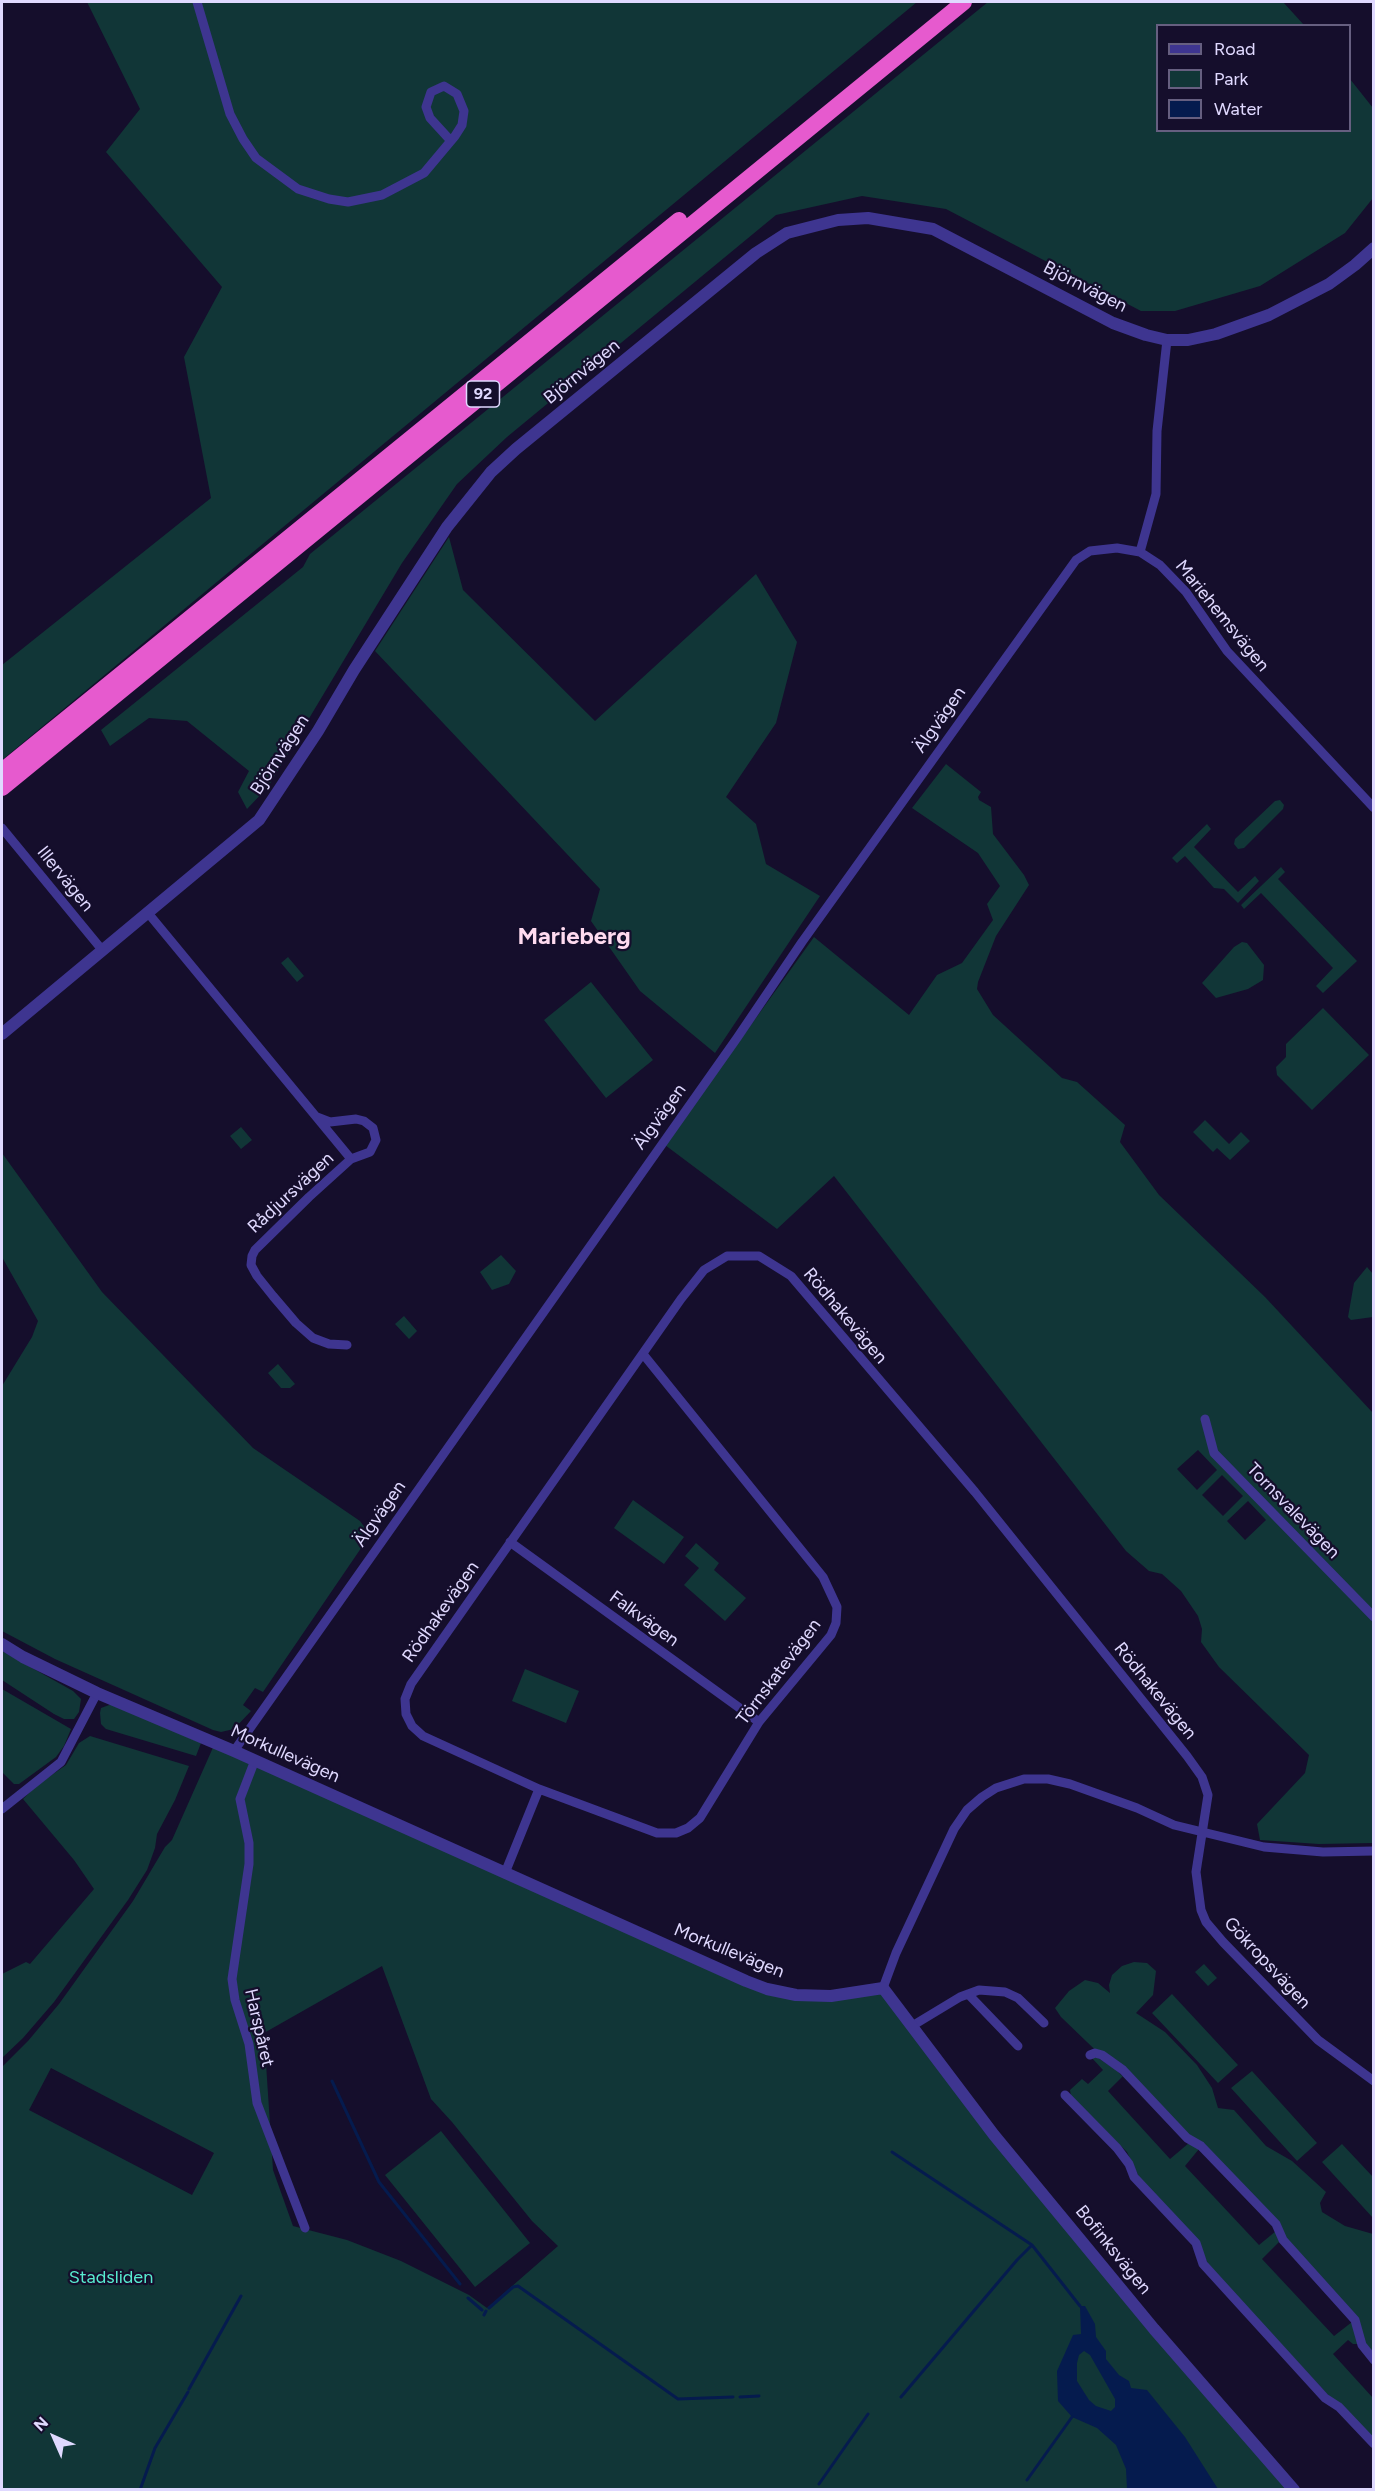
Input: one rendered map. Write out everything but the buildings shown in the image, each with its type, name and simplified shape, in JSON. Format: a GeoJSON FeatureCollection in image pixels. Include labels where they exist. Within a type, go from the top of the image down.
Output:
{"type":"FeatureCollection","features":[{"type":"Feature","properties":{"kind":"highway","name":"92"},"geometry":{"type":"LineString","coordinates":[[2,771],[947,2]]}},
{"type":"Feature","properties":{"kind":"highway","name":"92"},"geometry":{"type":"LineString","coordinates":[[2,788],[964,2]]}},
{"type":"Feature","properties":{"kind":"street"},"geometry":{"type":"LineString","coordinates":[[197,2],[230,114],[243,139],[256,158],[298,189],[329,199],[348,202],[382,195],[424,173],[450,141],[462,125],[464,111],[457,93],[444,86],[431,92],[426,106],[430,118],[450,141]]}},
{"type":"Feature","properties":{"kind":"street","name":"Björnvägen"},"geometry":{"type":"LineString","coordinates":[[2,1034],[259,820],[301,759],[354,670],[441,536],[491,472],[516,449],[756,253],[787,233],[838,220],[868,218],[933,229],[1113,323],[1146,336],[1167,340],[1188,340],[1216,334],[1269,315],[1329,284],[1374,248]]}},
{"type":"Feature","properties":{"kind":"street"},"geometry":{"type":"LineString","coordinates":[[1140,552],[1156,494],[1157,431],[1167,340]]}},
{"type":"Feature","properties":{"kind":"street","name":"Älgvägen"},"geometry":{"type":"LineString","coordinates":[[234,1751],[732,1045],[802,942],[1070,566],[1086,553],[1104,548],[1140,552]]}},
{"type":"Feature","properties":{"kind":"street","name":"Mariehemsvägen"},"geometry":{"type":"LineString","coordinates":[[1140,552],[1160,565],[1186,592],[1227,651],[1374,808]]}},
{"type":"Feature","properties":{"kind":"street","name":"Illervägen"},"geometry":{"type":"LineString","coordinates":[[2,828],[102,951]]}},
{"type":"Feature","properties":{"kind":"street","name":"Rådjursvägen"},"geometry":{"type":"LineString","coordinates":[[148,913],[351,1159]]}},
{"type":"Feature","properties":{"kind":"street","name":"Rådjursvägen"},"geometry":{"type":"LineString","coordinates":[[317,1117],[330,1122],[364,1120],[373,1128],[376,1140],[370,1152],[351,1159],[255,1250],[251,1265],[256,1276],[296,1323],[313,1338],[329,1344],[346,1345]]}},
{"type":"Feature","properties":{"kind":"street","name":"Rödhakevägen"},"geometry":{"type":"LineString","coordinates":[[539,1789],[423,1736],[412,1726],[406,1714],[405,1699],[411,1684],[704,1270],[727,1256],[759,1256],[790,1276],[982,1501],[1187,1756],[1202,1777],[1208,1795],[1203,1834]]}},
{"type":"Feature","properties":{"kind":"street","name":"Törnskatevägen"},"geometry":{"type":"LineString","coordinates":[[539,1789],[657,1833],[676,1833],[688,1828],[700,1818],[759,1722],[831,1635],[836,1623],[837,1607],[823,1577],[643,1354]]}},
{"type":"Feature","properties":{"kind":"street","name":"Tornsvalevägen"},"geometry":{"type":"LineString","coordinates":[[1205,1419],[1214,1453],[1374,1617]]}},
{"type":"Feature","properties":{"kind":"street","name":"Falkvägen"},"geometry":{"type":"LineString","coordinates":[[510,1542],[759,1722]]}},
{"type":"Feature","properties":{"kind":"street","name":"Morkullevägen"},"geometry":{"type":"LineString","coordinates":[[2,1644],[23,1657],[97,1693],[255,1760],[767,1989],[796,1995],[831,1996],[883,1988]]}},
{"type":"Feature","properties":{"kind":"street"},"geometry":{"type":"LineString","coordinates":[[2,1809],[61,1762],[97,1693]]}},
{"type":"Feature","properties":{"kind":"street","name":"Harspåret"},"geometry":{"type":"LineString","coordinates":[[255,1760],[240,1799],[249,1843],[249,1864],[232,1979],[235,2000],[249,2044],[257,2103],[305,2228]]}},
{"type":"Feature","properties":{"kind":"street"},"geometry":{"type":"LineString","coordinates":[[883,1988],[896,1953],[954,1829],[967,1810],[996,1788],[1024,1779],[1048,1779],[1070,1784],[1203,1834],[1264,1847],[1323,1852],[1374,1851]]}},
{"type":"Feature","properties":{"kind":"street"},"geometry":{"type":"LineString","coordinates":[[505,1873],[539,1789]]}},
{"type":"Feature","properties":{"kind":"street","name":"Gökropsvägen"},"geometry":{"type":"LineString","coordinates":[[1203,1834],[1196,1872],[1201,1910],[1206,1922],[1318,2040],[1374,2081]]}},
{"type":"Feature","properties":{"kind":"street","name":"Bofinksvägen"},"geometry":{"type":"LineString","coordinates":[[883,1988],[994,2135],[1154,2329],[1294,2490]]}},
{"type":"Feature","properties":{"kind":"street"},"geometry":{"type":"LineString","coordinates":[[912,2026],[979,1990],[1005,1992],[1018,1998],[1044,2023]]}},
{"type":"Feature","properties":{"kind":"street"},"geometry":{"type":"LineString","coordinates":[[968,1994],[1018,2046]]}},
{"type":"Feature","properties":{"kind":"street"},"geometry":{"type":"LineString","coordinates":[[1090,2055],[1102,2055],[1123,2070],[1187,2138],[1201,2146],[1274,2222],[1283,2240],[1355,2320],[1362,2345],[1374,2360]]}},
{"type":"Feature","properties":{"kind":"street"},"geometry":{"type":"LineString","coordinates":[[1065,2095],[1117,2148],[1129,2164],[1134,2178],[1196,2243],[1203,2265],[1325,2398],[1340,2407],[1374,2444]]}},
{"type":"Feature","properties":{"kind":"green space"},"geometry":{"type":"Polygon","coordinates":[[[87,2],[917,2],[2,760],[2,665],[211,498],[184,357],[222,287],[106,152],[140,109],[87,2]]]}},
{"type":"Feature","properties":{"kind":"green space"},"geometry":{"type":"Polygon","coordinates":[[[988,2],[1283,2],[1303,24],[1156,24],[1156,132],[1351,132],[1351,80],[1373,108],[1373,198],[1345,233],[1260,286],[1175,311],[1141,311],[946,209],[862,196],[776,215],[507,437],[457,484],[402,563],[268,787],[247,809],[238,792],[249,771],[187,721],[149,718],[110,746],[101,730],[303,567],[310,554],[988,2]]]}},
{"type":"Feature","properties":{"kind":"green space"},"geometry":{"type":"Polygon","coordinates":[[[449,537],[463,590],[595,721],[756,574],[797,642],[776,723],[726,797],[756,824],[766,864],[820,896],[715,1053],[640,991],[591,921],[600,889],[375,651],[449,537]]]}},
{"type":"Feature","properties":{"kind":"green space"},"geometry":{"type":"Polygon","coordinates":[[[946,764],[981,792],[979,800],[991,807],[993,834],[1029,885],[996,936],[978,982],[977,989],[993,1015],[1062,1078],[1077,1082],[1125,1125],[1120,1142],[1159,1195],[1265,1297],[1373,1413],[1373,1843],[1319,1844],[1260,1840],[1257,1824],[1305,1773],[1309,1755],[1219,1667],[1201,1642],[1202,1629],[1198,1616],[1181,1591],[1162,1574],[1149,1571],[1126,1551],[834,1176],[777,1229],[665,1145],[814,937],[909,1015],[937,975],[962,963],[993,920],[987,904],[1000,886],[978,853],[912,808],[946,764]],[[1198,1450],[1177,1469],[1197,1490],[1217,1470],[1198,1450]],[[1222,1475],[1202,1495],[1223,1516],[1243,1496],[1222,1475]],[[1248,1501],[1227,1521],[1245,1540],[1266,1520],[1248,1501]]]}},
{"type":"Feature","properties":{"kind":"green space"},"geometry":{"type":"Polygon","coordinates":[[[1280,800],[1284,805],[1283,809],[1244,848],[1238,849],[1234,844],[1235,839],[1275,801],[1280,800]]]}},
{"type":"Feature","properties":{"kind":"green space"},"geometry":{"type":"Polygon","coordinates":[[[1207,824],[1211,829],[1194,847],[1238,892],[1255,876],[1259,881],[1238,903],[1224,889],[1214,888],[1185,856],[1177,863],[1172,858],[1207,824]]]}},
{"type":"Feature","properties":{"kind":"green space"},"geometry":{"type":"Polygon","coordinates":[[[1281,867],[1285,872],[1278,879],[1357,961],[1323,993],[1316,986],[1333,968],[1261,893],[1244,909],[1241,905],[1281,867]]]}},
{"type":"Feature","properties":{"kind":"green space"},"geometry":{"type":"Polygon","coordinates":[[[1242,942],[1247,943],[1264,965],[1263,980],[1248,989],[1216,998],[1202,983],[1234,947],[1242,942]]]}},
{"type":"Feature","properties":{"kind":"green space"},"geometry":{"type":"Polygon","coordinates":[[[288,957],[304,976],[297,982],[281,963],[288,957]]]}},
{"type":"Feature","properties":{"kind":"green space"},"geometry":{"type":"Polygon","coordinates":[[[591,982],[653,1060],[606,1098],[544,1020],[591,982]]]}},
{"type":"Feature","properties":{"kind":"green space"},"geometry":{"type":"Polygon","coordinates":[[[1323,1008],[1369,1055],[1312,1110],[1277,1075],[1276,1067],[1286,1057],[1286,1044],[1323,1008]]]}},
{"type":"Feature","properties":{"kind":"green space"},"geometry":{"type":"Polygon","coordinates":[[[1205,1120],[1229,1144],[1241,1132],[1250,1141],[1230,1160],[1217,1148],[1213,1152],[1193,1132],[1205,1120]]]}},
{"type":"Feature","properties":{"kind":"green space"},"geometry":{"type":"Polygon","coordinates":[[[241,1127],[252,1140],[241,1149],[230,1136],[241,1127]]]}},
{"type":"Feature","properties":{"kind":"green space"},"geometry":{"type":"Polygon","coordinates":[[[2,1153],[102,1292],[253,1448],[360,1521],[370,1535],[263,1692],[255,1688],[243,1705],[251,1711],[234,1729],[221,1732],[213,1730],[55,1659],[2,1631],[2,1386],[32,1337],[38,1321],[2,1257],[2,1153]]]}},
{"type":"Feature","properties":{"kind":"green space"},"geometry":{"type":"Polygon","coordinates":[[[501,1255],[516,1271],[509,1284],[492,1290],[480,1272],[501,1255]]]}},
{"type":"Feature","properties":{"kind":"green space"},"geometry":{"type":"Polygon","coordinates":[[[1367,1267],[1373,1274],[1373,1317],[1351,1320],[1348,1317],[1354,1283],[1367,1267]]]}},
{"type":"Feature","properties":{"kind":"green space"},"geometry":{"type":"Polygon","coordinates":[[[404,1316],[417,1331],[409,1339],[395,1324],[404,1316]]]}},
{"type":"Feature","properties":{"kind":"green space"},"geometry":{"type":"Polygon","coordinates":[[[278,1364],[295,1384],[290,1388],[281,1388],[268,1373],[278,1364]]]}},
{"type":"Feature","properties":{"kind":"green space"},"geometry":{"type":"Polygon","coordinates":[[[633,1500],[684,1537],[664,1564],[614,1528],[633,1500]]]}},
{"type":"Feature","properties":{"kind":"green space"},"geometry":{"type":"Polygon","coordinates":[[[696,1543],[719,1563],[714,1570],[746,1598],[725,1621],[684,1585],[699,1568],[685,1556],[696,1543]]]}},
{"type":"Feature","properties":{"kind":"green space"},"geometry":{"type":"Polygon","coordinates":[[[2,1651],[73,1691],[81,1699],[79,1712],[74,1719],[64,1719],[54,1714],[2,1680],[2,1651]]]}},
{"type":"Feature","properties":{"kind":"green space"},"geometry":{"type":"Polygon","coordinates":[[[525,1669],[579,1691],[566,1723],[512,1701],[525,1669]]]}},
{"type":"Feature","properties":{"kind":"green space"},"geometry":{"type":"Polygon","coordinates":[[[2,1689],[71,1729],[64,1746],[56,1757],[19,1784],[14,1784],[2,1772],[2,1689]]]}},
{"type":"Feature","properties":{"kind":"green space"},"geometry":{"type":"Polygon","coordinates":[[[112,1704],[201,1743],[196,1756],[106,1729],[101,1724],[101,1708],[112,1704]]]}},
{"type":"Feature","properties":{"kind":"green space"},"geometry":{"type":"Polygon","coordinates":[[[90,1736],[189,1766],[175,1800],[157,1834],[155,1848],[147,1870],[128,1900],[54,2002],[2,2058],[2,1974],[26,1962],[30,1964],[94,1889],[74,1860],[23,1799],[36,1786],[66,1765],[79,1743],[90,1736]]]}},
{"type":"Feature","properties":{"kind":"green space","name":"Stadsliden"},"geometry":{"type":"Polygon","coordinates":[[[215,1743],[659,1941],[796,1995],[883,1988],[924,2043],[1294,2490],[2,2490],[2,2067],[28,2041],[59,2004],[133,1901],[165,1847],[172,1840],[215,1743]],[[382,1966],[264,2033],[273,2170],[293,2226],[347,2240],[401,2261],[469,2295],[487,2308],[558,2246],[532,2221],[431,2099],[382,1966]],[[51,2068],[29,2110],[192,2195],[214,2153],[51,2068]]]}},
{"type":"Feature","properties":{"kind":"green space"},"geometry":{"type":"Polygon","coordinates":[[[1134,1962],[1147,1963],[1156,1971],[1153,1995],[1136,2013],[1165,2032],[1197,2065],[1212,2088],[1218,2108],[1234,2110],[1266,2146],[1292,2161],[1326,2192],[1320,2203],[1322,2212],[1345,2226],[1373,2234],[1373,2360],[1355,2320],[1283,2240],[1276,2224],[1061,2017],[1055,2008],[1069,1991],[1085,1980],[1098,1983],[1110,1993],[1109,1985],[1112,1975],[1122,1966],[1134,1962]]]}},
{"type":"Feature","properties":{"kind":"green space"},"geometry":{"type":"Polygon","coordinates":[[[1204,1964],[1217,1978],[1208,1986],[1195,1972],[1204,1964]]]}},
{"type":"Feature","properties":{"kind":"green space"},"geometry":{"type":"Polygon","coordinates":[[[1172,1994],[1238,2065],[1218,2083],[1152,2013],[1172,1994]]]}},
{"type":"Feature","properties":{"kind":"green space"},"geometry":{"type":"Polygon","coordinates":[[[1095,2056],[1124,2075],[1108,2091],[1170,2159],[1189,2143],[1199,2149],[1185,2166],[1259,2245],[1276,2231],[1280,2241],[1262,2259],[1334,2336],[1352,2322],[1359,2344],[1353,2344],[1348,2340],[1333,2354],[1373,2398],[1373,2439],[1330,2397],[1210,2268],[1201,2249],[1139,2177],[1127,2152],[1071,2096],[1070,2090],[1082,2079],[1088,2084],[1103,2070],[1091,2057],[1095,2056]]]}},
{"type":"Feature","properties":{"kind":"green space"},"geometry":{"type":"Polygon","coordinates":[[[1252,2071],[1317,2143],[1297,2161],[1231,2088],[1252,2071]]]}},
{"type":"Feature","properties":{"kind":"green space"},"geometry":{"type":"Polygon","coordinates":[[[441,2131],[530,2243],[475,2287],[385,2175],[441,2131]]]}},
{"type":"Feature","properties":{"kind":"green space"},"geometry":{"type":"Polygon","coordinates":[[[1342,2144],[1373,2177],[1373,2218],[1322,2162],[1342,2144]]]}},
{"type":"Feature","properties":{"kind":"water"},"geometry":{"type":"Polygon","coordinates":[[[1080,2306],[1085,2306],[1095,2324],[1096,2337],[1106,2351],[1106,2359],[1119,2375],[1129,2381],[1131,2388],[1147,2390],[1185,2437],[1218,2489],[1127,2489],[1126,2469],[1116,2445],[1097,2428],[1072,2417],[1058,2401],[1057,2371],[1073,2335],[1081,2334],[1080,2306]],[[1084,2351],[1079,2355],[1077,2381],[1089,2400],[1096,2406],[1111,2411],[1115,2407],[1115,2399],[1090,2355],[1084,2351]]]}},
{"type":"Feature","properties":{"kind":"waterway"},"geometry":{"type":"LineString","coordinates":[[332,2081],[379,2182],[460,2284]]}},
{"type":"Feature","properties":{"kind":"waterway"},"geometry":{"type":"LineString","coordinates":[[892,2152],[1032,2245],[1080,2306]]}},
{"type":"Feature","properties":{"kind":"waterway"},"geometry":{"type":"LineString","coordinates":[[901,2397],[1032,2245]]}},
{"type":"Feature","properties":{"kind":"waterway"},"geometry":{"type":"LineString","coordinates":[[489,2308],[513,2287],[518,2286],[678,2399],[733,2397]]}},
{"type":"Feature","properties":{"kind":"waterway"},"geometry":{"type":"LineString","coordinates":[[189,2389],[241,2296]]}},
{"type":"Feature","properties":{"kind":"waterway"},"geometry":{"type":"LineString","coordinates":[[468,2298],[482,2310]]}},
{"type":"Feature","properties":{"kind":"waterway"},"geometry":{"type":"LineString","coordinates":[[484,2315],[486,2311]]}},
{"type":"Feature","properties":{"kind":"waterway"},"geometry":{"type":"LineString","coordinates":[[140,2490],[155,2448],[188,2392]]}},
{"type":"Feature","properties":{"kind":"waterway"},"geometry":{"type":"LineString","coordinates":[[740,2397],[759,2396]]}},
{"type":"Feature","properties":{"kind":"waterway"},"geometry":{"type":"LineString","coordinates":[[819,2484],[868,2414]]}},
{"type":"Feature","properties":{"kind":"waterway"},"geometry":{"type":"LineString","coordinates":[[1027,2480],[1072,2417]]}},
{"type":"Feature","properties":{"kind":"district","name":"Marieberg"},"geometry":{"type":"Point","coordinates":[574,937]}}]}
